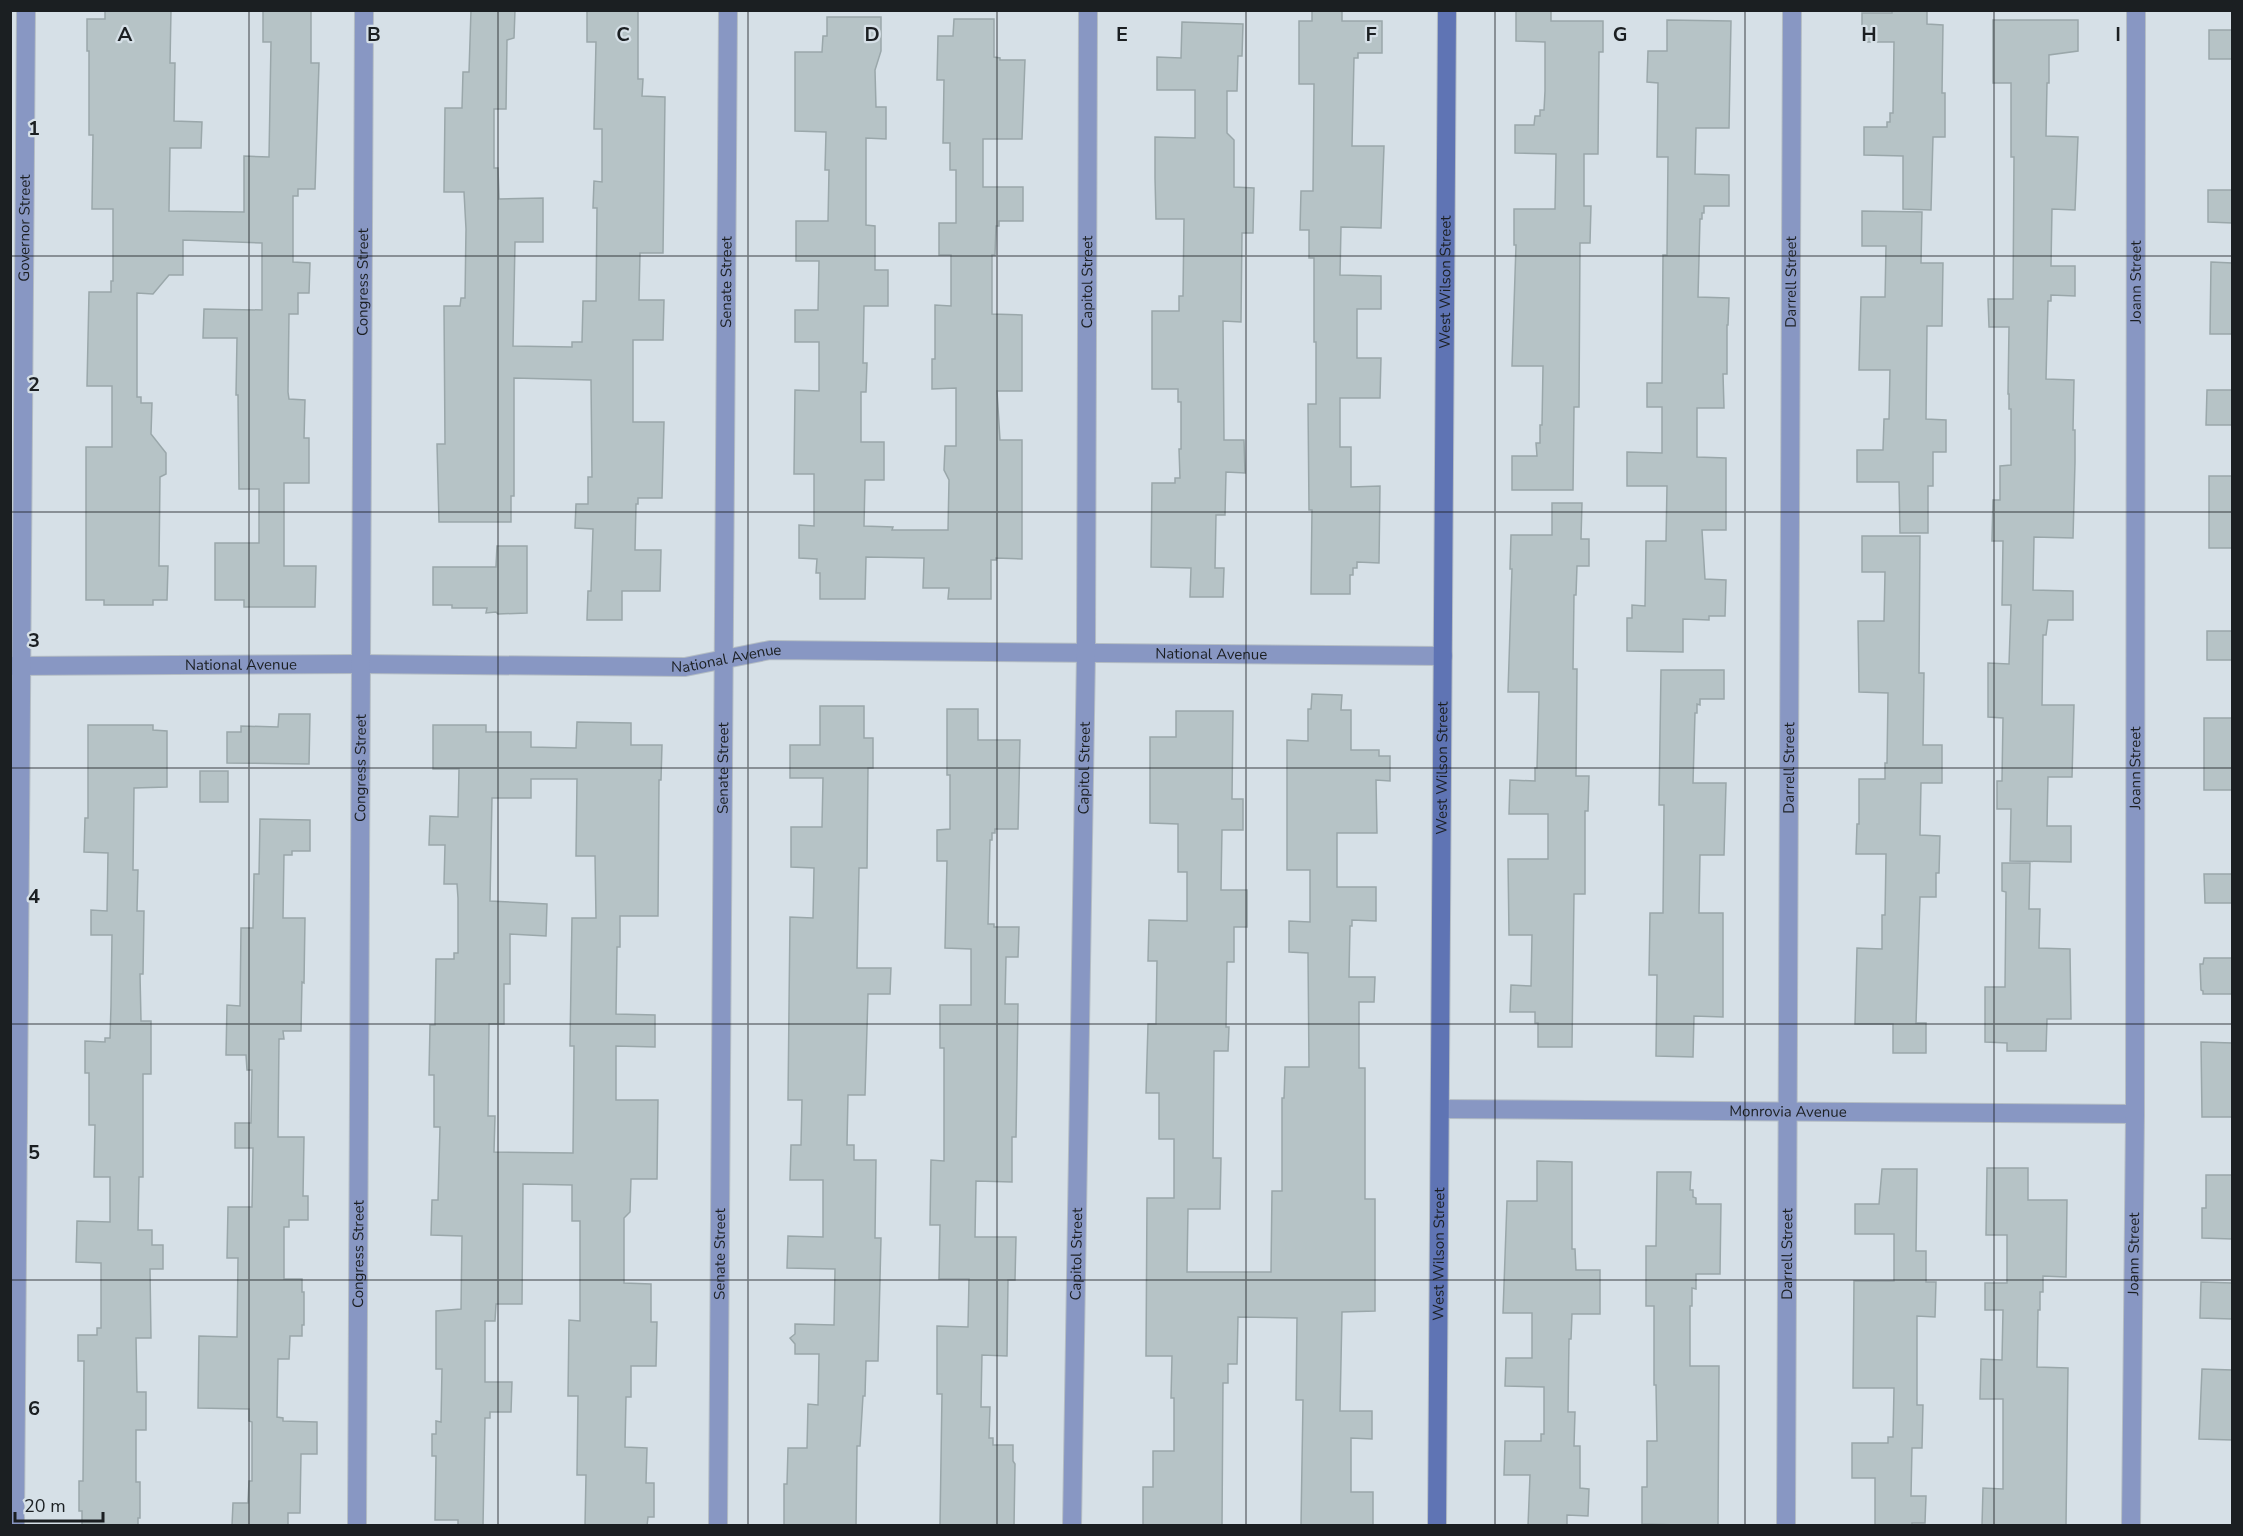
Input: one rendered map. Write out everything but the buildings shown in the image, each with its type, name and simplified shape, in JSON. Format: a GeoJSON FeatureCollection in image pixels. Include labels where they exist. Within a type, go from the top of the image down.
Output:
{"type":"FeatureCollection","features":[{"type":"Feature","properties":{"kind":"street","name":"Governor Street"},"geometry":{"type":"LineString","coordinates":[[15,1526],[16,666],[26,10]]}},
{"type":"Feature","properties":{"kind":"street","name":"Congress Street"},"geometry":{"type":"LineString","coordinates":[[357,1526],[364,10]]}},
{"type":"Feature","properties":{"kind":"street","name":"Senate Street"},"geometry":{"type":"LineString","coordinates":[[718,1526],[728,10]]}},
{"type":"Feature","properties":{"kind":"street","name":"Capitol Street"},"geometry":{"type":"LineString","coordinates":[[1072,1526],[1086,653],[1088,10]]}},
{"type":"Feature","properties":{"kind":"street","name":"West Wilson Street"},"geometry":{"type":"LineString","coordinates":[[1437,1526],[1447,10]]}},
{"type":"Feature","properties":{"kind":"street","name":"Darrell Street"},"geometry":{"type":"LineString","coordinates":[[1786,1526],[1792,10]]}},
{"type":"Feature","properties":{"kind":"street","name":"Joann Street"},"geometry":{"type":"LineString","coordinates":[[2131,1526],[2135,1114],[2136,10]]}},
{"type":"Feature","properties":{"kind":"street","name":"National Avenue"},"geometry":{"type":"LineString","coordinates":[[16,666],[361,664],[685,668],[770,650],[1443,656]]}},
{"type":"Feature","properties":{"kind":"street","name":"Monrovia Avenue"},"geometry":{"type":"LineString","coordinates":[[1440,1109],[2135,1114]]}}]}
